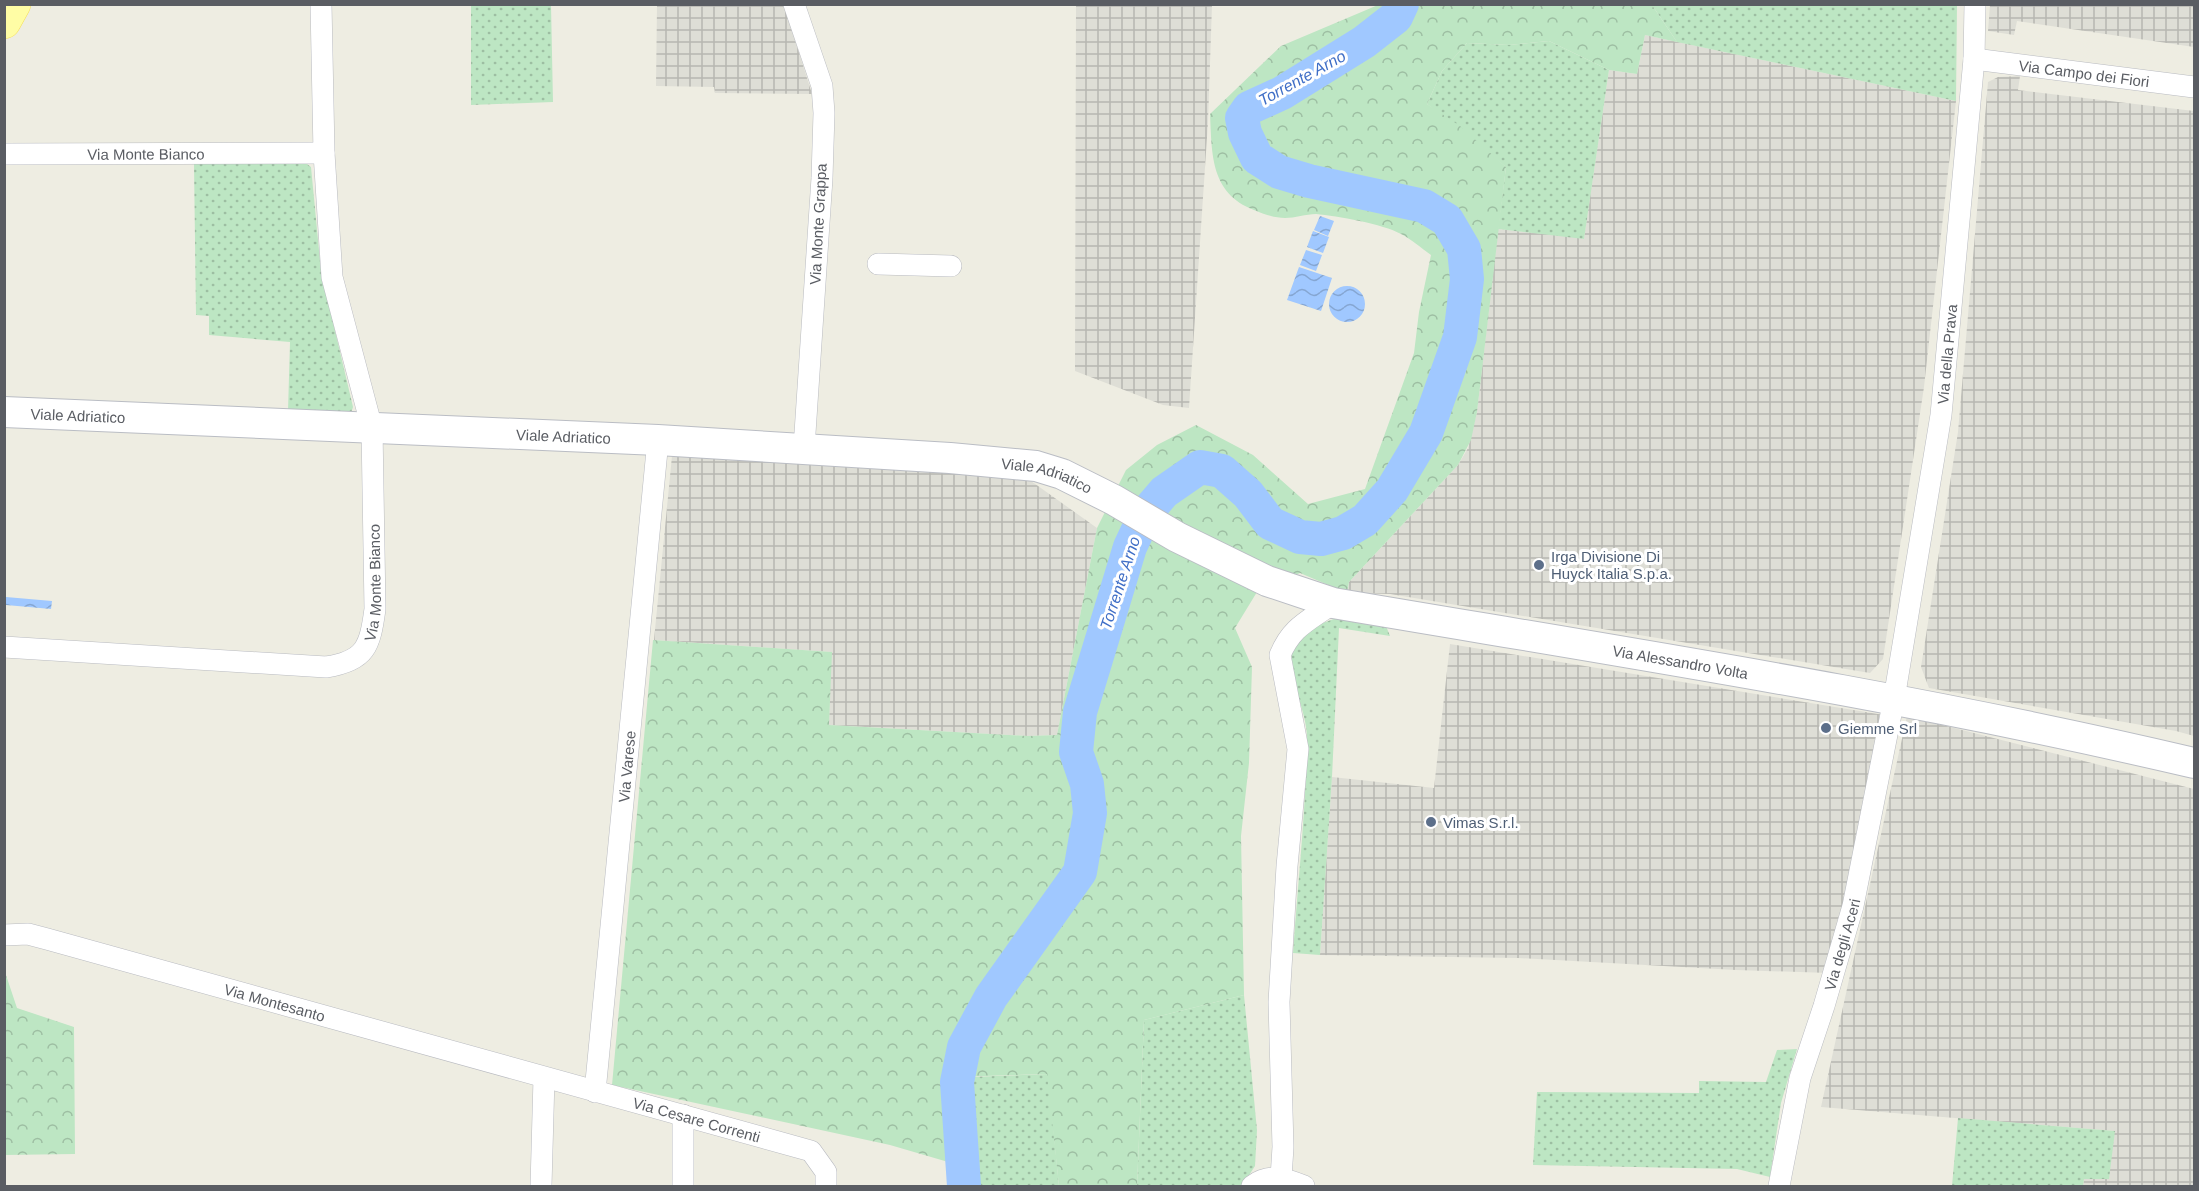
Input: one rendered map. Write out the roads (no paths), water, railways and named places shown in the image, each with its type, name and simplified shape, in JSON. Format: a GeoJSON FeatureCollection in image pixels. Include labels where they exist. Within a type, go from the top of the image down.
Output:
{"type":"FeatureCollection","features":[{"type":"Feature","properties":{"kind":"street","name":"Via Monte Bianco"},"geometry":{"type":"LineString","coordinates":[[4,647],[326,667],[347,664],[364,651],[372,631],[375,609],[372,428],[332,277],[324,153],[321,4]]}},
{"type":"Feature","properties":{"kind":"street","name":"Via Monte Grappa"},"geometry":{"type":"LineString","coordinates":[[794,4],[822,86],[824,112],[822,178],[804,448]]}},
{"type":"Feature","properties":{"kind":"street","name":"Via della Prava"},"geometry":{"type":"LineString","coordinates":[[1894,699],[1941,415],[1974,59],[1976,4]]}},
{"type":"Feature","properties":{"kind":"street","name":"Via Campo dei Fiori"},"geometry":{"type":"LineString","coordinates":[[1974,59],[2194,87]]}},
{"type":"Feature","properties":{"kind":"street","name":"Via Monte Bianco"},"geometry":{"type":"LineString","coordinates":[[4,154],[324,153]]}},
{"type":"Feature","properties":{"kind":"street"},"geometry":{"type":"LineString","coordinates":[[878,264],[951,266]]}},
{"type":"Feature","properties":{"kind":"street","name":"Viale Adriatico"},"geometry":{"type":"LineString","coordinates":[[4,412],[658,440],[1007,462],[1036,466],[1062,474],[1114,500],[1178,537]]}},
{"type":"Feature","properties":{"kind":"street","name":"Via Varese"},"geometry":{"type":"LineString","coordinates":[[595,1092],[658,440]]}},
{"type":"Feature","properties":{"kind":"street","name":"Via Alessandro Volta"},"geometry":{"type":"LineString","coordinates":[[1178,537],[1267,581],[1333,603],[1894,699],[2094,739],[2194,763]]}},
{"type":"Feature","properties":{"kind":"street"},"geometry":{"type":"LineString","coordinates":[[1280,1182],[1283,1147],[1279,1002],[1298,749],[1280,655],[1286,641],[1296,628],[1333,603]]}},
{"type":"Feature","properties":{"kind":"street","name":"Via degli Aceri"},"geometry":{"type":"LineString","coordinates":[[1779,1186],[1800,1078],[1853,906],[1894,699]]}},
{"type":"Feature","properties":{"kind":"street","name":"Via Montesanto"},"geometry":{"type":"LineString","coordinates":[[4,934],[28,934],[47,939],[544,1078]]}},
{"type":"Feature","properties":{"kind":"street"},"geometry":{"type":"LineString","coordinates":[[541,1186],[544,1078]]}},
{"type":"Feature","properties":{"kind":"street","name":"Via Cesare Correnti"},"geometry":{"type":"LineString","coordinates":[[544,1078],[811,1151],[826,1172],[826,1186]]}},
{"type":"Feature","properties":{"kind":"street"},"geometry":{"type":"LineString","coordinates":[[682,1115],[683,1186]]}},
{"type":"Feature","properties":{"kind":"street"},"geometry":{"type":"LineString","coordinates":[[1252,1186],[1269,1177],[1280,1182],[1304,1186]]}},
{"type":"Feature","properties":{"kind":"water"},"geometry":{"type":"Polygon","coordinates":[[[1320,216],[1334,221],[1328,236],[1314,230],[1320,216]]]}},
{"type":"Feature","properties":{"kind":"water"},"geometry":{"type":"Polygon","coordinates":[[[1313,231],[1329,237],[1323,253],[1307,247],[1313,231]]]}},
{"type":"Feature","properties":{"kind":"water"},"geometry":{"type":"Polygon","coordinates":[[[1306,250],[1322,255],[1316,271],[1300,265],[1306,250]]]}},
{"type":"Feature","properties":{"kind":"water"},"geometry":{"type":"Polygon","coordinates":[[[1299,267],[1332,278],[1321,311],[1287,300],[1299,267]]]}},
{"type":"Feature","properties":{"kind":"water"},"geometry":{"type":"Polygon","coordinates":[[[1347,286],[1360,291],[1365,304],[1360,317],[1347,322],[1334,317],[1329,304],[1334,291],[1347,286]]]}},
{"type":"Feature","properties":{"kind":"water"},"geometry":{"type":"Polygon","coordinates":[[[6,597],[52,601],[51,609],[6,605],[6,597]]]}},
{"type":"Feature","properties":{"kind":"waterway","name":"Torrente Arno"},"geometry":{"type":"LineString","coordinates":[[964,1186],[957,1082],[964,1047],[991,997],[1080,872],[1090,813],[1087,784],[1076,752],[1080,712],[1130,547],[1146,513],[1164,492],[1200,467],[1222,471],[1248,494],[1270,523],[1300,537],[1321,539],[1343,533],[1365,520],[1392,490],[1426,433],[1460,337],[1467,279],[1464,249],[1447,220],[1424,206],[1309,181],[1279,172],[1257,158],[1245,133],[1242,118],[1249,108],[1282,93],[1364,42],[1396,17],[1402,4]]}},
{"type":"Feature","properties":{"kind":"place","name":"Irga Divisione Di Huyck Italia S.p.a."},"geometry":{"type":"Point","coordinates":[1539,565]}},
{"type":"Feature","properties":{"kind":"place","name":"Giemme Srl"},"geometry":{"type":"Point","coordinates":[1826,728]}},
{"type":"Feature","properties":{"kind":"place","name":"Vimas S.r.l."},"geometry":{"type":"Point","coordinates":[1431,822]}}]}
